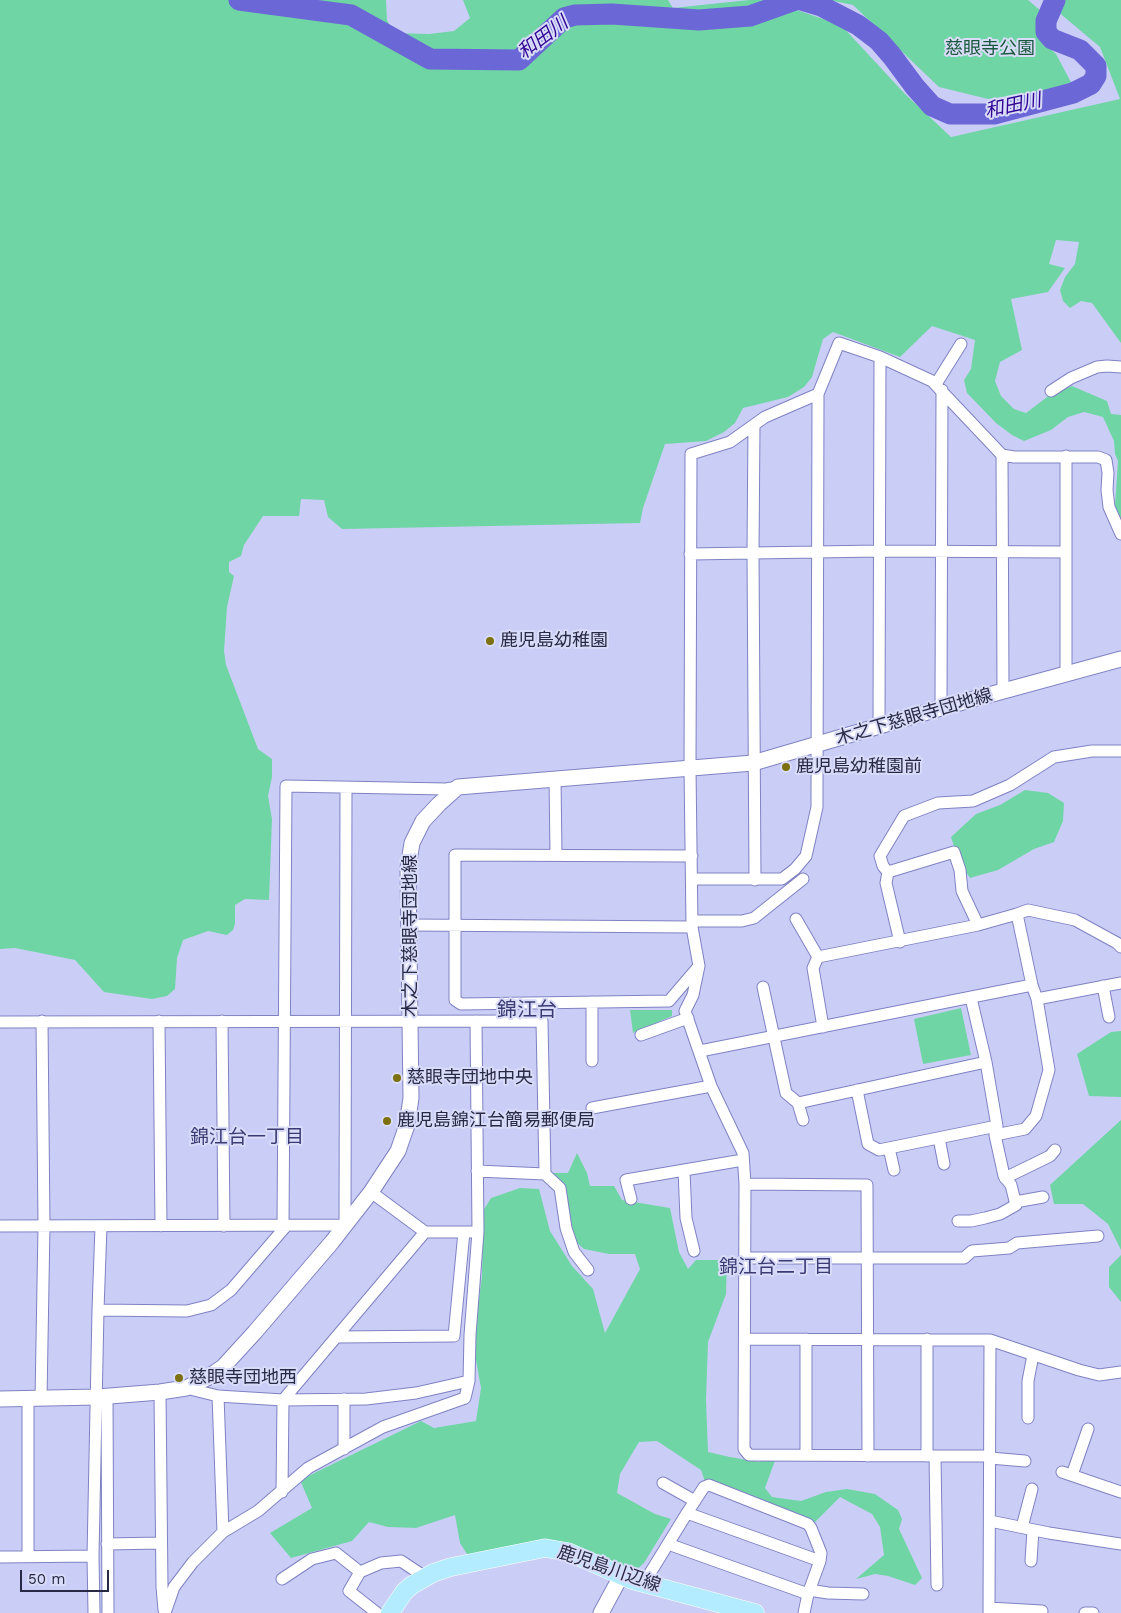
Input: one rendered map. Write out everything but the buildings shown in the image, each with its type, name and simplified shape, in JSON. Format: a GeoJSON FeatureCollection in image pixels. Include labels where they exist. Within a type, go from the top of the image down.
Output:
{"type":"FeatureCollection","features":[{"type":"Feature","properties":{"kind":"main road","name":"鹿児島川辺線"},"geometry":{"type":"LineString","coordinates":[[390,1613],[404,1592],[425,1577],[450,1567],[546,1548],[568,1552],[622,1576],[728,1610],[754,1613]]}},
{"type":"Feature","properties":{"kind":"street"},"geometry":{"type":"LineString","coordinates":[[692,879],[782,879],[795,869],[806,856],[816,807],[818,744],[818,394],[839,343],[880,357],[932,381],[1002,455],[1014,457],[1098,457],[1106,460],[1109,507],[1121,534]]}},
{"type":"Feature","properties":{"kind":"street"},"geometry":{"type":"LineString","coordinates":[[941,708],[939,387],[961,344]]}},
{"type":"Feature","properties":{"kind":"street"},"geometry":{"type":"LineString","coordinates":[[879,726],[880,357]]}},
{"type":"Feature","properties":{"kind":"street"},"geometry":{"type":"LineString","coordinates":[[1051,391],[1071,378],[1097,368],[1121,367]]}},
{"type":"Feature","properties":{"kind":"street"},"geometry":{"type":"LineString","coordinates":[[818,394],[766,418],[730,442],[691,454],[690,768],[692,924],[699,966],[693,994],[685,1010],[711,1086],[743,1153],[745,1184],[744,1449],[748,1455],[990,1457],[1025,1461]]}},
{"type":"Feature","properties":{"kind":"street"},"geometry":{"type":"LineString","coordinates":[[754,425],[753,763],[755,880]]}},
{"type":"Feature","properties":{"kind":"street"},"geometry":{"type":"LineString","coordinates":[[1002,455],[1003,691]]}},
{"type":"Feature","properties":{"kind":"street"},"geometry":{"type":"LineString","coordinates":[[1066,456],[1066,673]]}},
{"type":"Feature","properties":{"kind":"street"},"geometry":{"type":"LineString","coordinates":[[690,554],[878,551],[1066,552]]}},
{"type":"Feature","properties":{"kind":"street","name":"木之下慈眼寺団地線"},"geometry":{"type":"LineString","coordinates":[[0,1399],[102,1397],[160,1392],[186,1388],[206,1378],[224,1367],[371,1192],[398,1151],[406,1125],[411,1098],[408,868],[412,843],[424,821],[458,787],[753,763],[941,708],[1121,659]]}},
{"type":"Feature","properties":{"kind":"street"},"geometry":{"type":"LineString","coordinates":[[888,872],[882,866],[880,856],[904,816],[938,803],[973,801],[1010,785],[1054,757],[1092,751],[1121,751]]}},
{"type":"Feature","properties":{"kind":"street"},"geometry":{"type":"LineString","coordinates":[[555,778],[556,854]]}},
{"type":"Feature","properties":{"kind":"street"},"geometry":{"type":"LineString","coordinates":[[98,1310],[187,1311],[212,1305],[230,1290],[285,1226],[286,786],[446,789],[458,787]]}},
{"type":"Feature","properties":{"kind":"street"},"geometry":{"type":"LineString","coordinates":[[0,1226],[345,1225],[346,788]]}},
{"type":"Feature","properties":{"kind":"street"},"geometry":{"type":"LineString","coordinates":[[888,872],[954,852],[960,870],[962,891],[978,925]]}},
{"type":"Feature","properties":{"kind":"street"},"geometry":{"type":"LineString","coordinates":[[692,856],[455,855],[456,1000],[461,1004],[669,1001],[690,974],[699,966]]}},
{"type":"Feature","properties":{"kind":"street"},"geometry":{"type":"LineString","coordinates":[[888,872],[886,883],[900,942]]}},
{"type":"Feature","properties":{"kind":"street"},"geometry":{"type":"LineString","coordinates":[[409,925],[692,924],[742,921],[754,918],[803,879]]}},
{"type":"Feature","properties":{"kind":"street"},"geometry":{"type":"LineString","coordinates":[[818,957],[978,925],[1028,910],[1076,920],[1121,947]]}},
{"type":"Feature","properties":{"kind":"street"},"geometry":{"type":"LineString","coordinates":[[858,1090],[868,1144],[880,1150],[939,1138],[996,1130],[1025,1129],[1036,1116],[1048,1070],[1037,999],[1032,986],[1017,914]]}},
{"type":"Feature","properties":{"kind":"street"},"geometry":{"type":"LineString","coordinates":[[796,919],[818,957]]}},
{"type":"Feature","properties":{"kind":"street"},"geometry":{"type":"LineString","coordinates":[[818,957],[813,968],[824,1026]]}},
{"type":"Feature","properties":{"kind":"street"},"geometry":{"type":"LineString","coordinates":[[1037,999],[1121,982]]}},
{"type":"Feature","properties":{"kind":"street"},"geometry":{"type":"LineString","coordinates":[[700,1051],[1032,986]]}},
{"type":"Feature","properties":{"kind":"street"},"geometry":{"type":"LineString","coordinates":[[1103,986],[1109,1017]]}},
{"type":"Feature","properties":{"kind":"street"},"geometry":{"type":"LineString","coordinates":[[763,987],[786,1093],[798,1103],[803,1120]]}},
{"type":"Feature","properties":{"kind":"street"},"geometry":{"type":"LineString","coordinates":[[958,1221],[971,1221],[1000,1214],[1016,1205],[1011,1185],[1005,1178],[986,1062],[971,998]]}},
{"type":"Feature","properties":{"kind":"street"},"geometry":{"type":"LineString","coordinates":[[592,1002],[592,1062]]}},
{"type":"Feature","properties":{"kind":"street"},"geometry":{"type":"LineString","coordinates":[[641,1035],[688,1018]]}},
{"type":"Feature","properties":{"kind":"street"},"geometry":{"type":"LineString","coordinates":[[28,1556],[34,1399],[44,1226],[42,1021]]}},
{"type":"Feature","properties":{"kind":"street"},"geometry":{"type":"LineString","coordinates":[[160,1021],[161,1226]]}},
{"type":"Feature","properties":{"kind":"street"},"geometry":{"type":"LineString","coordinates":[[222,1021],[224,1226]]}},
{"type":"Feature","properties":{"kind":"street"},"geometry":{"type":"LineString","coordinates":[[165,1613],[174,1587],[193,1562],[223,1532],[258,1511],[308,1468],[383,1428],[465,1398],[469,1381],[470,1335],[478,1232],[476,1021]]}},
{"type":"Feature","properties":{"kind":"street"},"geometry":{"type":"LineString","coordinates":[[0,1022],[542,1021],[545,1174]]}},
{"type":"Feature","properties":{"kind":"street"},"geometry":{"type":"LineString","coordinates":[[798,1103],[986,1062]]}},
{"type":"Feature","properties":{"kind":"street"},"geometry":{"type":"LineString","coordinates":[[592,1108],[711,1086]]}},
{"type":"Feature","properties":{"kind":"street"},"geometry":{"type":"LineString","coordinates":[[939,1138],[944,1164]]}},
{"type":"Feature","properties":{"kind":"street"},"geometry":{"type":"LineString","coordinates":[[889,1148],[894,1170]]}},
{"type":"Feature","properties":{"kind":"street"},"geometry":{"type":"LineString","coordinates":[[1005,1178],[1050,1156],[1055,1150]]}},
{"type":"Feature","properties":{"kind":"street"},"geometry":{"type":"LineString","coordinates":[[631,1199],[626,1180],[743,1160]]}},
{"type":"Feature","properties":{"kind":"street"},"geometry":{"type":"LineString","coordinates":[[684,1170],[686,1218],[694,1251]]}},
{"type":"Feature","properties":{"kind":"street"},"geometry":{"type":"LineString","coordinates":[[477,1171],[545,1174],[560,1188],[566,1228],[571,1244],[574,1252],[588,1270]]}},
{"type":"Feature","properties":{"kind":"street"},"geometry":{"type":"LineString","coordinates":[[745,1184],[867,1184],[866,1338],[868,1456]]}},
{"type":"Feature","properties":{"kind":"street"},"geometry":{"type":"LineString","coordinates":[[371,1192],[425,1232],[478,1232]]}},
{"type":"Feature","properties":{"kind":"street"},"geometry":{"type":"LineString","coordinates":[[1015,1202],[1043,1197]]}},
{"type":"Feature","properties":{"kind":"street"},"geometry":{"type":"LineString","coordinates":[[101,1226],[98,1310],[108,1613]]}},
{"type":"Feature","properties":{"kind":"street"},"geometry":{"type":"LineString","coordinates":[[282,1492],[283,1400],[425,1232]]}},
{"type":"Feature","properties":{"kind":"street"},"geometry":{"type":"LineString","coordinates":[[336,1337],[454,1336],[464,1232]]}},
{"type":"Feature","properties":{"kind":"street"},"geometry":{"type":"LineString","coordinates":[[744,1258],[964,1258],[972,1251],[1009,1248],[1017,1243],[1098,1236]]}},
{"type":"Feature","properties":{"kind":"street"},"geometry":{"type":"LineString","coordinates":[[745,1339],[990,1340],[1079,1370],[1100,1375],[1121,1372]]}},
{"type":"Feature","properties":{"kind":"street"},"geometry":{"type":"LineString","coordinates":[[806,1339],[806,1455]]}},
{"type":"Feature","properties":{"kind":"street"},"geometry":{"type":"LineString","coordinates":[[927,1339],[936,1585]]}},
{"type":"Feature","properties":{"kind":"street"},"geometry":{"type":"LineString","coordinates":[[990,1340],[989,1610],[1042,1611]]}},
{"type":"Feature","properties":{"kind":"street"},"geometry":{"type":"LineString","coordinates":[[1028,1418],[1028,1381],[1033,1355]]}},
{"type":"Feature","properties":{"kind":"street"},"geometry":{"type":"LineString","coordinates":[[186,1388],[218,1396],[283,1400],[366,1399],[416,1393],[469,1381]]}},
{"type":"Feature","properties":{"kind":"street"},"geometry":{"type":"LineString","coordinates":[[160,1392],[161,1543],[162,1587],[165,1613]]}},
{"type":"Feature","properties":{"kind":"street"},"geometry":{"type":"LineString","coordinates":[[218,1396],[223,1532]]}},
{"type":"Feature","properties":{"kind":"street"},"geometry":{"type":"LineString","coordinates":[[94,1613],[93,1556],[102,1397]]}},
{"type":"Feature","properties":{"kind":"street"},"geometry":{"type":"LineString","coordinates":[[344,1399],[344,1449]]}},
{"type":"Feature","properties":{"kind":"street"},"geometry":{"type":"LineString","coordinates":[[1088,1429],[1067,1473],[1121,1492]]}},
{"type":"Feature","properties":{"kind":"street"},"geometry":{"type":"LineString","coordinates":[[663,1483],[695,1500]]}},
{"type":"Feature","properties":{"kind":"street"},"geometry":{"type":"LineString","coordinates":[[644,1583],[704,1486],[709,1484],[808,1524],[812,1528],[821,1554],[808,1592],[804,1613]]}},
{"type":"Feature","properties":{"kind":"street"},"geometry":{"type":"LineString","coordinates":[[1031,1561],[1027,1528],[1032,1489]]}},
{"type":"Feature","properties":{"kind":"street"},"geometry":{"type":"LineString","coordinates":[[687,1513],[820,1561]]}},
{"type":"Feature","properties":{"kind":"street"},"geometry":{"type":"LineString","coordinates":[[990,1521],[1121,1544]]}},
{"type":"Feature","properties":{"kind":"street"},"geometry":{"type":"LineString","coordinates":[[107,1544],[161,1543]]}},
{"type":"Feature","properties":{"kind":"street"},"geometry":{"type":"LineString","coordinates":[[668,1544],[808,1592],[863,1594]]}},
{"type":"Feature","properties":{"kind":"street"},"geometry":{"type":"LineString","coordinates":[[282,1579],[312,1559],[336,1554],[360,1572]]}},
{"type":"Feature","properties":{"kind":"street"},"geometry":{"type":"LineString","coordinates":[[0,1557],[93,1556]]}},
{"type":"Feature","properties":{"kind":"street"},"geometry":{"type":"LineString","coordinates":[[377,1613],[349,1591],[360,1572],[381,1563],[401,1561],[425,1577]]}},
{"type":"Feature","properties":{"kind":"street"},"geometry":{"type":"LineString","coordinates":[[601,1613],[622,1576]]}},
{"type":"Feature","properties":{"kind":"street"},"geometry":{"type":"LineString","coordinates":[[1085,1613],[1093,1613]]}},
{"type":"Feature","properties":{"kind":"green space"},"geometry":{"type":"Polygon","coordinates":[[[0,0],[386,0],[387,20],[394,33],[429,34],[454,31],[470,18],[463,0],[668,0],[673,8],[749,0],[767,0],[841,25],[905,94],[951,137],[1120,99],[1100,47],[1044,0],[1121,0],[1121,343],[1092,303],[1081,301],[1070,308],[1063,301],[1060,290],[1065,277],[1075,264],[1079,242],[1056,240],[1049,264],[1065,268],[1048,292],[1011,299],[1022,350],[1000,362],[995,381],[1001,396],[1014,409],[1026,413],[1051,394],[1072,386],[1107,401],[1111,414],[1121,415],[1121,520],[1115,506],[1118,461],[1115,454],[1114,441],[1103,417],[1084,412],[1068,417],[1051,430],[1024,441],[1012,435],[996,423],[967,393],[964,380],[971,369],[975,340],[932,326],[900,357],[833,332],[823,339],[812,377],[804,387],[788,397],[743,408],[735,423],[724,432],[706,441],[665,444],[643,508],[640,523],[342,529],[328,517],[324,500],[301,499],[299,516],[263,516],[244,545],[241,556],[229,562],[229,572],[234,576],[227,607],[224,651],[226,665],[258,749],[272,759],[272,777],[268,796],[272,819],[269,900],[245,899],[235,905],[235,924],[233,930],[227,935],[208,931],[183,940],[177,958],[175,989],[167,996],[152,999],[104,992],[75,960],[15,948],[0,949],[0,0]]]}},
{"type":"Feature","properties":{"kind":"green space","name":"慈眼寺公園"},"geometry":{"type":"Polygon","coordinates":[[[829,0],[1028,0],[1041,11],[1039,38],[1056,54],[1073,86],[988,99],[939,87],[853,5],[829,0]]]}},
{"type":"Feature","properties":{"kind":"green space"},"geometry":{"type":"Polygon","coordinates":[[[1025,790],[1048,793],[1064,803],[1063,821],[1054,842],[1034,849],[998,870],[970,878],[959,862],[951,837],[976,814],[1000,805],[1025,790]]]}},
{"type":"Feature","properties":{"kind":"green space"},"geometry":{"type":"Polygon","coordinates":[[[961,1008],[971,1055],[923,1064],[914,1019],[961,1008]]]}},
{"type":"Feature","properties":{"kind":"green space"},"geometry":{"type":"Polygon","coordinates":[[[630,1010],[672,1010],[672,1016],[633,1033],[630,1010]]]}},
{"type":"Feature","properties":{"kind":"green space"},"geometry":{"type":"Polygon","coordinates":[[[1121,1031],[1121,1097],[1089,1096],[1077,1054],[1111,1032],[1121,1031]]]}},
{"type":"Feature","properties":{"kind":"green space"},"geometry":{"type":"Polygon","coordinates":[[[1121,1120],[1121,1250],[1108,1224],[1083,1204],[1054,1204],[1050,1185],[1121,1120]]]}},
{"type":"Feature","properties":{"kind":"green space"},"geometry":{"type":"Polygon","coordinates":[[[577,1153],[587,1173],[590,1186],[614,1186],[622,1200],[670,1208],[679,1252],[688,1269],[696,1260],[727,1260],[726,1294],[708,1342],[706,1400],[708,1452],[759,1462],[777,1455],[765,1488],[772,1497],[801,1501],[826,1492],[847,1489],[875,1494],[898,1510],[902,1519],[899,1529],[922,1578],[915,1585],[888,1576],[875,1574],[856,1579],[884,1555],[880,1527],[872,1514],[840,1497],[814,1523],[768,1503],[705,1482],[701,1470],[657,1441],[639,1442],[620,1474],[617,1493],[655,1514],[671,1519],[644,1563],[634,1572],[576,1546],[520,1544],[469,1557],[460,1543],[455,1515],[416,1528],[388,1527],[369,1522],[352,1541],[291,1558],[270,1533],[312,1508],[300,1480],[421,1421],[434,1428],[476,1421],[481,1388],[473,1343],[482,1276],[483,1211],[491,1198],[520,1188],[539,1189],[550,1231],[572,1266],[593,1289],[605,1333],[640,1269],[635,1254],[609,1254],[584,1249],[568,1235],[563,1189],[547,1173],[568,1173],[577,1153]]]}},
{"type":"Feature","properties":{"kind":"green space"},"geometry":{"type":"Polygon","coordinates":[[[1121,1255],[1121,1302],[1109,1287],[1109,1267],[1121,1255]]]}},
{"type":"Feature","properties":{"kind":"waterway","name":"和田川"},"geometry":{"type":"LineString","coordinates":[[239,0],[351,15],[430,59],[519,60],[564,18],[575,15],[612,14],[699,20],[750,16],[795,0]]}},
{"type":"Feature","properties":{"kind":"waterway","name":"和田川"},"geometry":{"type":"LineString","coordinates":[[801,0],[821,6],[858,25],[879,41],[932,106],[950,114],[994,114],[1073,93],[1091,84],[1096,76],[1096,66],[1080,50],[1052,39],[1046,32],[1046,21],[1055,0]]}},
{"type":"Feature","properties":{"kind":"place","name":"鹿児島幼稚園"},"geometry":{"type":"Point","coordinates":[490,641]}},
{"type":"Feature","properties":{"kind":"place","name":"鹿児島幼稚園前"},"geometry":{"type":"Point","coordinates":[786,767]}},
{"type":"Feature","properties":{"kind":"place","name":"慈眼寺団地中央"},"geometry":{"type":"Point","coordinates":[397,1078]}},
{"type":"Feature","properties":{"kind":"place","name":"鹿児島錦江台簡易郵便局"},"geometry":{"type":"Point","coordinates":[387,1121]}},
{"type":"Feature","properties":{"kind":"place","name":"慈眼寺団地西"},"geometry":{"type":"Point","coordinates":[179,1378]}},
{"type":"Feature","properties":{"kind":"district","name":"錦江台"},"geometry":{"type":"Point","coordinates":[527,1010]}},
{"type":"Feature","properties":{"kind":"district","name":"錦江台一丁目"},"geometry":{"type":"Point","coordinates":[247,1137]}},
{"type":"Feature","properties":{"kind":"district","name":"錦江台二丁目"},"geometry":{"type":"Point","coordinates":[776,1267]}}]}
